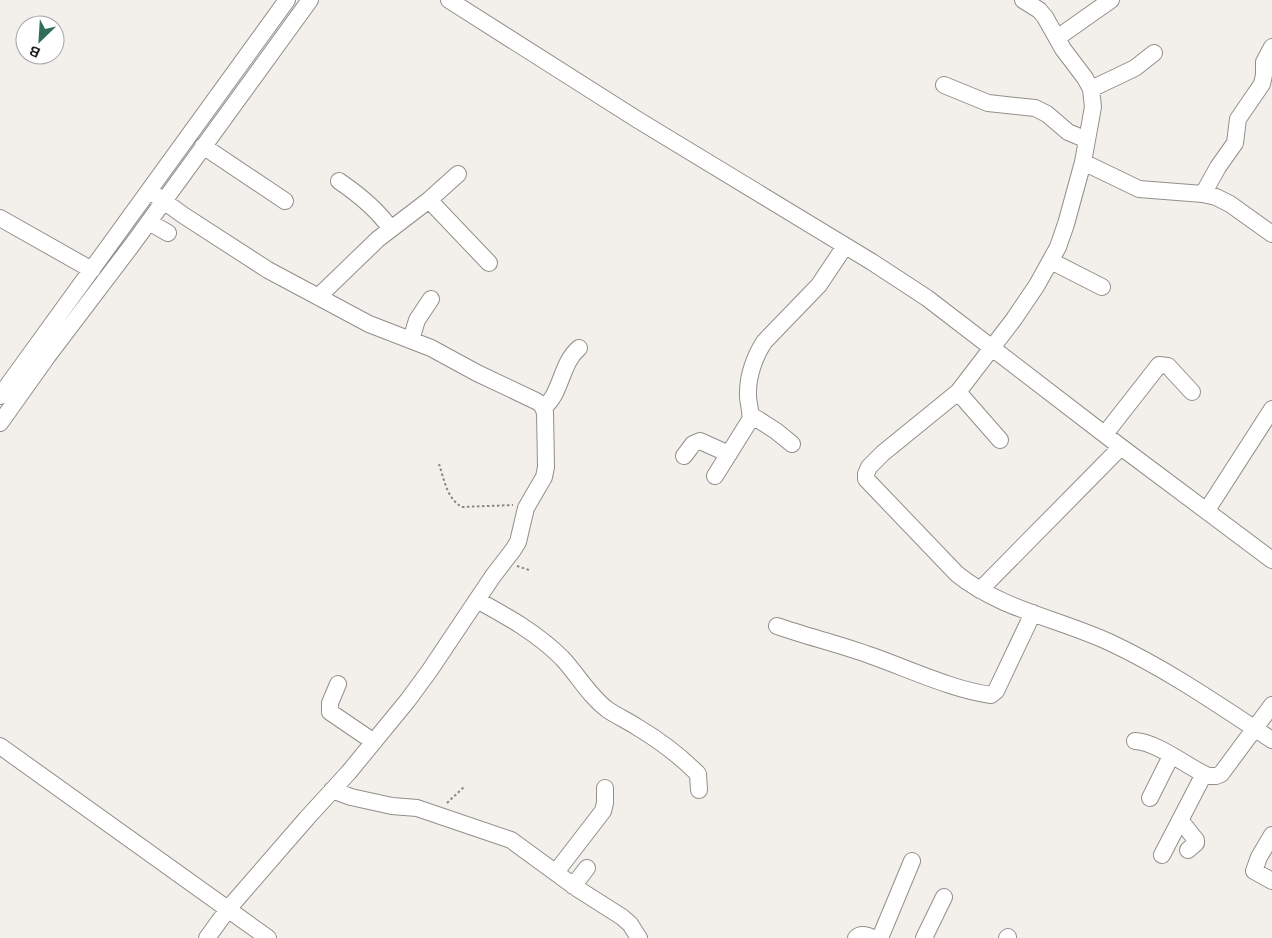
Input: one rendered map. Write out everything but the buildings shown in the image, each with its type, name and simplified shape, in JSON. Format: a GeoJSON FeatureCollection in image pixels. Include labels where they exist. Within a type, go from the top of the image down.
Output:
{"type":"FeatureCollection","features":[{"type":"Feature","properties":{"kind":"street"},"geometry":{"type":"LineString","coordinates":[[0,423],[47,357],[149,222],[157,196],[287,0]]}},
{"type":"Feature","properties":{"kind":"street"},"geometry":{"type":"LineString","coordinates":[[0,396],[92,270],[204,146],[310,0]]}},
{"type":"Feature","properties":{"kind":"street"},"geometry":{"type":"LineString","coordinates":[[449,0],[630,115],[927,298],[1272,560]]}},
{"type":"Feature","properties":{"kind":"street"},"geometry":{"type":"LineString","coordinates":[[1023,0],[1045,17],[1091,89],[1093,106],[1083,162],[1066,224],[1052,261],[1014,319],[958,392],[883,453],[869,467],[866,479],[957,574],[980,590],[1033,613],[1070,626],[1133,654],[1178,678],[1272,740]]}},
{"type":"Feature","properties":{"kind":"street"},"geometry":{"type":"LineString","coordinates":[[1057,38],[1111,0]]}},
{"type":"Feature","properties":{"kind":"street"},"geometry":{"type":"LineString","coordinates":[[1204,194],[1218,167],[1236,143],[1238,119],[1262,84],[1264,62],[1272,47]]}},
{"type":"Feature","properties":{"kind":"street"},"geometry":{"type":"LineString","coordinates":[[1091,89],[1129,71],[1154,52]]}},
{"type":"Feature","properties":{"kind":"street"},"geometry":{"type":"LineString","coordinates":[[944,86],[988,103],[1035,108],[1047,114],[1068,132],[1087,140]]}},
{"type":"Feature","properties":{"kind":"street"},"geometry":{"type":"LineString","coordinates":[[204,146],[285,201]]}},
{"type":"Feature","properties":{"kind":"street"},"geometry":{"type":"LineString","coordinates":[[1083,162],[1139,189],[1204,194],[1224,200],[1272,234]]}},
{"type":"Feature","properties":{"kind":"street"},"geometry":{"type":"LineString","coordinates":[[318,296],[390,228],[429,200],[458,174]]}},
{"type":"Feature","properties":{"kind":"street"},"geometry":{"type":"LineString","coordinates":[[339,181],[367,202],[380,214],[390,228]]}},
{"type":"Feature","properties":{"kind":"street"},"geometry":{"type":"LineString","coordinates":[[157,196],[249,258],[369,324],[431,348],[536,401],[543,408],[546,421],[546,467],[544,477],[528,505],[522,520],[518,542],[430,670],[374,742],[228,909],[207,938]]}},
{"type":"Feature","properties":{"kind":"street"},"geometry":{"type":"LineString","coordinates":[[429,200],[489,263]]}},
{"type":"Feature","properties":{"kind":"street"},"geometry":{"type":"LineString","coordinates":[[0,218],[92,270]]}},
{"type":"Feature","properties":{"kind":"street"},"geometry":{"type":"LineString","coordinates":[[149,222],[168,233]]}},
{"type":"Feature","properties":{"kind":"street"},"geometry":{"type":"LineString","coordinates":[[715,476],[747,427],[751,415],[748,392],[755,360],[760,349],[764,342],[819,284],[845,246]]}},
{"type":"Feature","properties":{"kind":"street"},"geometry":{"type":"LineString","coordinates":[[1052,261],[1102,287]]}},
{"type":"Feature","properties":{"kind":"street"},"geometry":{"type":"LineString","coordinates":[[410,340],[417,320],[431,299]]}},
{"type":"Feature","properties":{"kind":"street"},"geometry":{"type":"LineString","coordinates":[[543,408],[551,400],[570,358],[579,348]]}},
{"type":"Feature","properties":{"kind":"street"},"geometry":{"type":"LineString","coordinates":[[1104,434],[1161,364],[1168,366],[1192,392]]}},
{"type":"Feature","properties":{"kind":"street"},"geometry":{"type":"LineString","coordinates":[[958,392],[1000,440]]}},
{"type":"Feature","properties":{"kind":"street"},"geometry":{"type":"LineString","coordinates":[[1206,510],[1272,409]]}},
{"type":"Feature","properties":{"kind":"street"},"geometry":{"type":"LineString","coordinates":[[751,415],[792,444]]}},
{"type":"Feature","properties":{"kind":"street"},"geometry":{"type":"LineString","coordinates":[[684,456],[693,444],[700,442],[729,454]]}},
{"type":"Feature","properties":{"kind":"street"},"geometry":{"type":"LineString","coordinates":[[980,590],[1122,447]]}},
{"type":"Feature","properties":{"kind":"street"},"geometry":{"type":"LineString","coordinates":[[477,600],[509,618],[544,642],[563,659],[599,703],[653,738],[692,768],[698,774],[699,790]]}},
{"type":"Feature","properties":{"kind":"street"},"geometry":{"type":"LineString","coordinates":[[777,626],[839,644],[940,681],[991,695],[996,691],[1033,613]]}},
{"type":"Feature","properties":{"kind":"street"},"geometry":{"type":"LineString","coordinates":[[338,684],[330,703],[330,712],[374,742]]}},
{"type":"Feature","properties":{"kind":"street"},"geometry":{"type":"LineString","coordinates":[[1135,741],[1142,742],[1204,774],[1216,776],[1221,774],[1272,705]]}},
{"type":"Feature","properties":{"kind":"street"},"geometry":{"type":"LineString","coordinates":[[0,746],[268,938]]}},
{"type":"Feature","properties":{"kind":"street"},"geometry":{"type":"LineString","coordinates":[[1150,798],[1171,756]]}},
{"type":"Feature","properties":{"kind":"street"},"geometry":{"type":"LineString","coordinates":[[1162,855],[1204,774]]}},
{"type":"Feature","properties":{"kind":"street"},"geometry":{"type":"LineString","coordinates":[[556,872],[602,811],[605,803],[605,788]]}},
{"type":"Feature","properties":{"kind":"street"},"geometry":{"type":"LineString","coordinates":[[332,790],[351,797],[392,806],[416,808],[511,840],[573,886],[622,917],[630,924],[639,938]]}},
{"type":"Feature","properties":{"kind":"street"},"geometry":{"type":"LineString","coordinates":[[1180,820],[1196,840],[1196,843],[1188,850]]}},
{"type":"Feature","properties":{"kind":"street"},"geometry":{"type":"LineString","coordinates":[[1272,835],[1259,857],[1254,871],[1272,881]]}},
{"type":"Feature","properties":{"kind":"street"},"geometry":{"type":"LineString","coordinates":[[880,938],[912,861]]}},
{"type":"Feature","properties":{"kind":"street"},"geometry":{"type":"LineString","coordinates":[[573,886],[588,868]]}},
{"type":"Feature","properties":{"kind":"street"},"geometry":{"type":"LineString","coordinates":[[924,938],[944,897]]}},
{"type":"Feature","properties":{"kind":"street"},"geometry":{"type":"LineString","coordinates":[[856,938],[864,934],[873,938]]}},
{"type":"Feature","properties":{"kind":"path"},"geometry":{"type":"LineString","coordinates":[[440,464],[455,504],[462,507],[528,505]]}},
{"type":"Feature","properties":{"kind":"path"},"geometry":{"type":"LineString","coordinates":[[439,816],[445,805],[465,786]]}}]}
